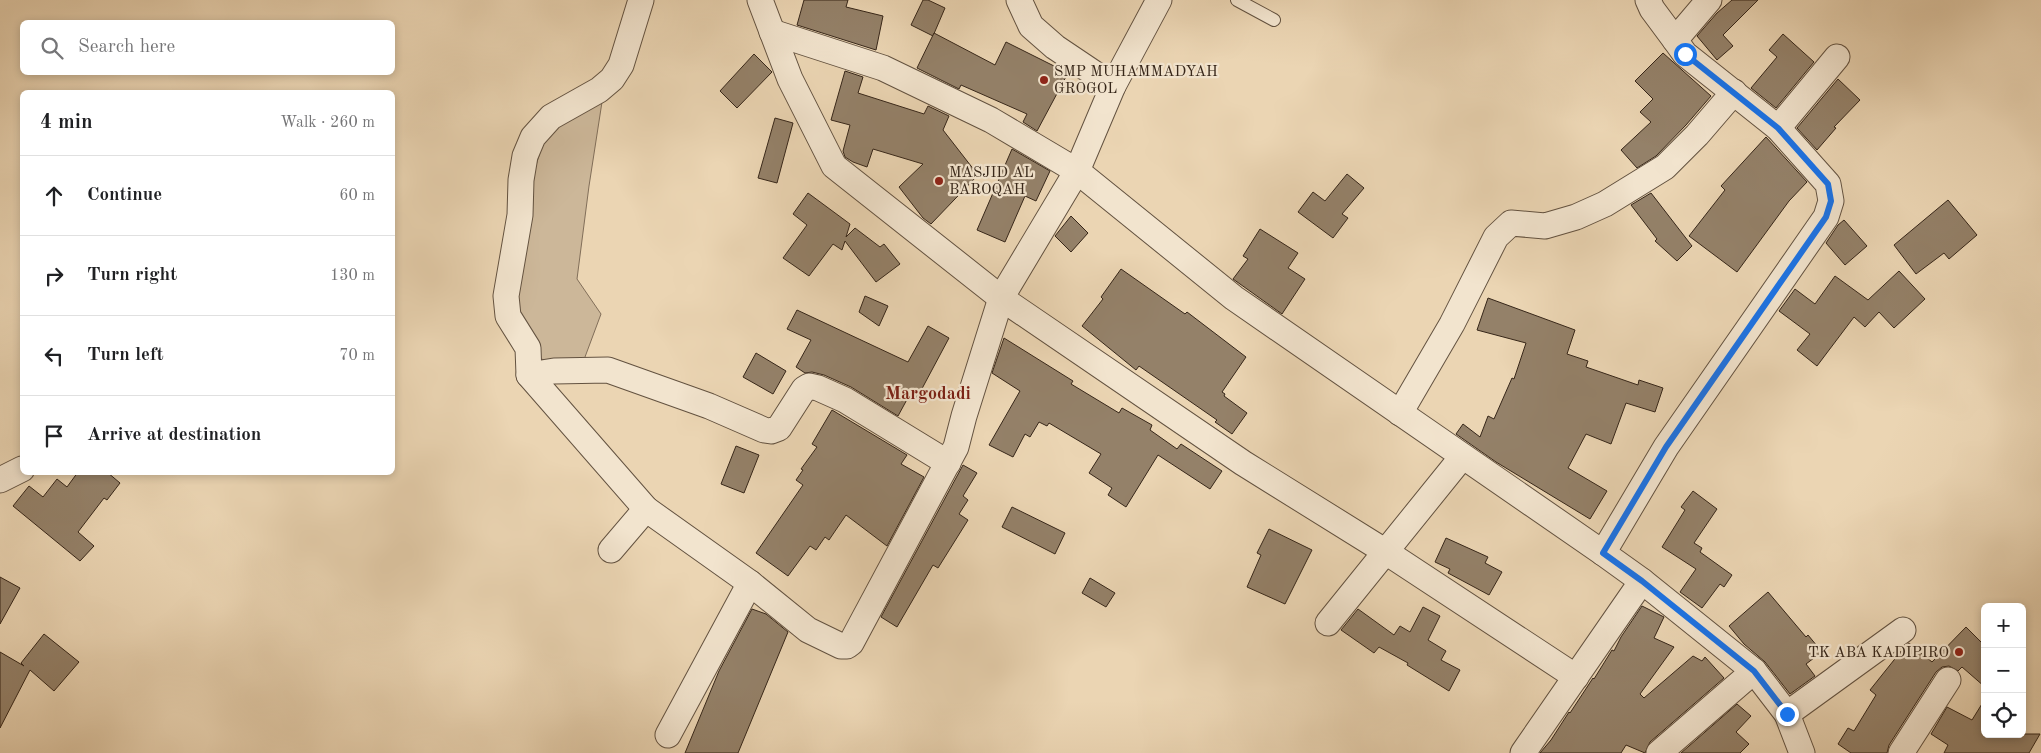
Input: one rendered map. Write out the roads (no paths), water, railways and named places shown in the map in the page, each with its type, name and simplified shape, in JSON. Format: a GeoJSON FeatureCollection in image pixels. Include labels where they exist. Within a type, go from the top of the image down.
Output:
{"type":"FeatureCollection","features":[{"type":"Feature","properties":{"kind":"street"},"geometry":{"type":"LineString","coordinates":[[642,0],[621,65],[612,79],[599,90],[551,118],[533,137],[525,156],[521,180],[520,215],[506,296],[508,316],[528,348],[529,375],[646,509],[750,583],[808,630],[841,646],[847,646],[851,643],[952,455],[1002,298],[1077,171],[1113,86],[1159,0]]}},
{"type":"Feature","properties":{"kind":"street"},"geometry":{"type":"LineString","coordinates":[[760,0],[790,79],[834,166],[1002,298],[1243,463],[1386,552],[1576,677]]}},
{"type":"Feature","properties":{"kind":"street"},"geometry":{"type":"LineString","coordinates":[[1019,0],[1031,26],[1055,48],[1113,86]]}},
{"type":"Feature","properties":{"kind":"street"},"geometry":{"type":"LineString","coordinates":[[1603,553],[1666,447],[1826,217],[1831,201],[1828,184],[1778,128],[1685,54],[1648,0]]}},
{"type":"Feature","properties":{"kind":"street"},"geometry":{"type":"LineString","coordinates":[[1675,40],[1709,0]]}},
{"type":"Feature","properties":{"kind":"street"},"geometry":{"type":"LineString","coordinates":[[772,32],[883,68],[991,120],[1077,171],[1234,298],[1642,581],[1754,671],[1787,714],[1802,753]]}},
{"type":"Feature","properties":{"kind":"street"},"geometry":{"type":"LineString","coordinates":[[1778,128],[1837,57]]}},
{"type":"Feature","properties":{"kind":"street"},"geometry":{"type":"LineString","coordinates":[[1400,413],[1452,324],[1496,237],[1511,223],[1545,226],[1576,217],[1605,204],[1665,167],[1697,135],[1734,92]]}},
{"type":"Feature","properties":{"kind":"street"},"geometry":{"type":"LineString","coordinates":[[529,375],[554,370],[608,370],[709,406],[764,430],[771,431],[779,428],[804,389],[809,386],[845,400],[952,455]]}},
{"type":"Feature","properties":{"kind":"street"},"geometry":{"type":"LineString","coordinates":[[1328,623],[1462,457]]}},
{"type":"Feature","properties":{"kind":"street"},"geometry":{"type":"LineString","coordinates":[[0,480],[20,470]]}},
{"type":"Feature","properties":{"kind":"street"},"geometry":{"type":"LineString","coordinates":[[611,550],[646,509]]}},
{"type":"Feature","properties":{"kind":"street"},"geometry":{"type":"LineString","coordinates":[[1523,753],[1642,581]]}},
{"type":"Feature","properties":{"kind":"street"},"geometry":{"type":"LineString","coordinates":[[668,735],[750,583]]}},
{"type":"Feature","properties":{"kind":"street"},"geometry":{"type":"LineString","coordinates":[[1787,714],[1904,630]]}},
{"type":"Feature","properties":{"kind":"street"},"geometry":{"type":"LineString","coordinates":[[1659,753],[1754,671]]}},
{"type":"Feature","properties":{"kind":"street"},"geometry":{"type":"LineString","coordinates":[[1901,753],[1948,680]]}},
{"type":"Feature","properties":{"kind":"lane"},"geometry":{"type":"LineString","coordinates":[[1237,0],[1274,20]]}},
{"type":"Feature","properties":{"kind":"place","name":"SMP MUHAMMADYAH GROGOL"},"geometry":{"type":"Point","coordinates":[1044,80]}},
{"type":"Feature","properties":{"kind":"place","name":"MASJID AL BAROQAH"},"geometry":{"type":"Point","coordinates":[939,181]}},
{"type":"Feature","properties":{"kind":"place","name":"TK ABA KADIPIRO"},"geometry":{"type":"Point","coordinates":[1959,652]}},
{"type":"Feature","properties":{"kind":"district","name":"Margodadi"},"geometry":{"type":"Point","coordinates":[928,393]}}]}
